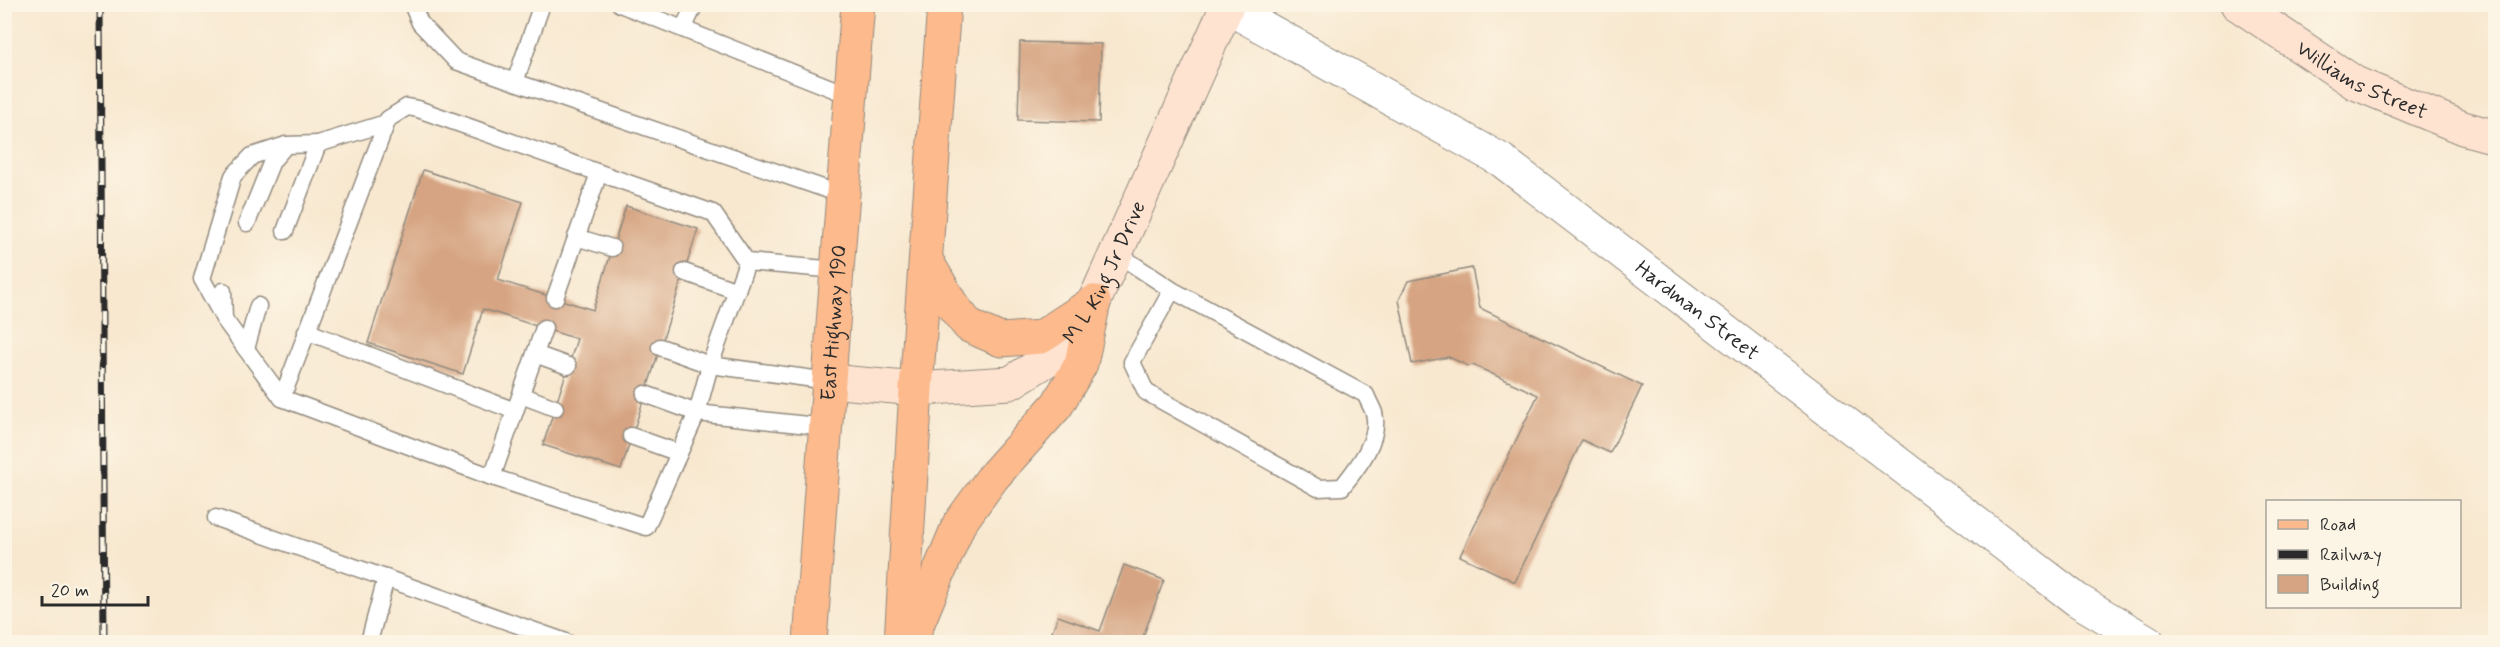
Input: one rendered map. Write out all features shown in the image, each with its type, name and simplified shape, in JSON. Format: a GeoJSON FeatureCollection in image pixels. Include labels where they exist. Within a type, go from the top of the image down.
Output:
{"type":"FeatureCollection","features":[{"type":"Feature","properties":{"kind":"main road"},"geometry":{"type":"LineString","coordinates":[[901,642],[916,389],[944,4]]}},
{"type":"Feature","properties":{"kind":"main road","name":"East Highway 190"},"geometry":{"type":"LineString","coordinates":[[810,642],[856,5]]}},
{"type":"Feature","properties":{"kind":"main road"},"geometry":{"type":"LineString","coordinates":[[926,260],[952,305],[969,326],[1001,340],[1041,337],[1094,302]]}},
{"type":"Feature","properties":{"kind":"main road"},"geometry":{"type":"LineString","coordinates":[[910,642],[959,524],[993,477],[1057,405],[1081,364],[1094,302]]}},
{"type":"Feature","properties":{"kind":"street","name":"Williams Street"},"geometry":{"type":"LineString","coordinates":[[2237,4],[2355,83],[2463,128],[2496,137]]}},
{"type":"Feature","properties":{"kind":"street","name":"M L King Jr Drive"},"geometry":{"type":"LineString","coordinates":[[829,381],[916,389],[1010,383],[1060,352],[1094,302],[1228,6]]}},
{"type":"Feature","properties":{"kind":"street","name":"Hardman Street"},"geometry":{"type":"LineString","coordinates":[[1228,6],[1502,160],[2077,600],[2148,642]]}},
{"type":"Feature","properties":{"kind":"lane"},"geometry":{"type":"LineString","coordinates":[[412,4],[420,23],[456,61],[843,195]]}},
{"type":"Feature","properties":{"kind":"lane"},"geometry":{"type":"LineString","coordinates":[[515,82],[542,4]]}},
{"type":"Feature","properties":{"kind":"lane"},"geometry":{"type":"LineString","coordinates":[[620,4],[851,96]]}},
{"type":"Feature","properties":{"kind":"lane"},"geometry":{"type":"LineString","coordinates":[[683,29],[695,4]]}},
{"type":"Feature","properties":{"kind":"lane"},"geometry":{"type":"LineString","coordinates":[[282,398],[386,123],[388,119],[407,107],[713,213],[747,261],[837,270]]}},
{"type":"Feature","properties":{"kind":"lane"},"geometry":{"type":"LineString","coordinates":[[386,123],[318,144],[286,145],[252,156],[233,176],[202,279],[224,319],[282,398],[492,477],[646,527],[697,413],[747,261]]}},
{"type":"Feature","properties":{"kind":"lane"},"geometry":{"type":"LineString","coordinates":[[285,231],[318,144]]}},
{"type":"Feature","properties":{"kind":"lane"},"geometry":{"type":"LineString","coordinates":[[247,223],[272,161],[286,145]]}},
{"type":"Feature","properties":{"kind":"lane"},"geometry":{"type":"LineString","coordinates":[[555,298],[599,173]]}},
{"type":"Feature","properties":{"kind":"lane"},"geometry":{"type":"LineString","coordinates":[[576,237],[612,248]]}},
{"type":"Feature","properties":{"kind":"lane"},"geometry":{"type":"LineString","coordinates":[[1116,253],[1172,290],[1366,395],[1374,415],[1373,437],[1358,466],[1342,487],[1318,488],[1146,392],[1132,362],[1172,290]]}},
{"type":"Feature","properties":{"kind":"lane"},"geometry":{"type":"LineString","coordinates":[[684,272],[737,291]]}},
{"type":"Feature","properties":{"kind":"lane"},"geometry":{"type":"LineString","coordinates":[[223,291],[224,319]]}},
{"type":"Feature","properties":{"kind":"lane"},"geometry":{"type":"LineString","coordinates":[[246,349],[258,306]]}},
{"type":"Feature","properties":{"kind":"lane"},"geometry":{"type":"LineString","coordinates":[[492,477],[544,328]]}},
{"type":"Feature","properties":{"kind":"lane"},"geometry":{"type":"LineString","coordinates":[[306,330],[515,411]]}},
{"type":"Feature","properties":{"kind":"lane"},"geometry":{"type":"LineString","coordinates":[[660,347],[711,365],[829,381]]}},
{"type":"Feature","properties":{"kind":"lane"},"geometry":{"type":"LineString","coordinates":[[535,354],[568,366]]}},
{"type":"Feature","properties":{"kind":"lane"},"geometry":{"type":"LineString","coordinates":[[645,394],[697,413],[825,427]]}},
{"type":"Feature","properties":{"kind":"lane"},"geometry":{"type":"LineString","coordinates":[[521,395],[555,408]]}},
{"type":"Feature","properties":{"kind":"lane"},"geometry":{"type":"LineString","coordinates":[[632,436],[679,453]]}},
{"type":"Feature","properties":{"kind":"lane"},"geometry":{"type":"LineString","coordinates":[[216,518],[566,642]]}},
{"type":"Feature","properties":{"kind":"lane"},"geometry":{"type":"LineString","coordinates":[[369,642],[386,578]]}},
{"type":"Feature","properties":{"kind":"building"},"geometry":{"type":"Polygon","coordinates":[[[1020,42],[1101,44],[1099,122],[1018,120],[1020,42]]]}},
{"type":"Feature","properties":{"kind":"building"},"geometry":{"type":"Polygon","coordinates":[[[423,170],[523,202],[498,280],[593,310],[626,206],[698,229],[621,470],[543,445],[577,339],[483,309],[463,374],[368,343],[423,170]]]}},
{"type":"Feature","properties":{"kind":"building"},"geometry":{"type":"Polygon","coordinates":[[[1472,268],[1480,308],[1642,386],[1610,453],[1582,440],[1515,582],[1460,556],[1538,395],[1473,365],[1468,366],[1449,357],[1412,364],[1399,300],[1408,281],[1472,268]]]}},
{"type":"Feature","properties":{"kind":"building"},"geometry":{"type":"Polygon","coordinates":[[[1124,565],[1164,580],[1141,642],[1048,642],[1058,616],[1100,631],[1124,565]]]}},
{"type":"Feature","properties":{"kind":"railway"},"geometry":{"type":"LineString","coordinates":[[100,4],[104,642]]}}]}
